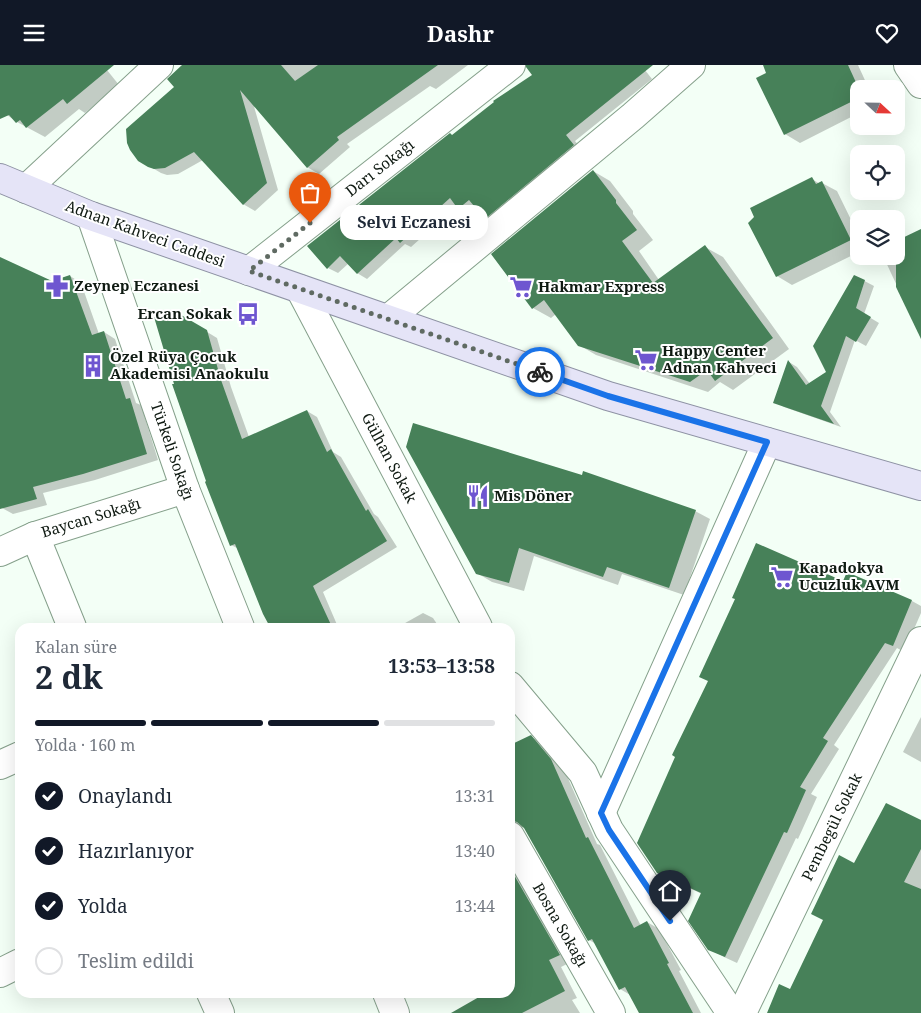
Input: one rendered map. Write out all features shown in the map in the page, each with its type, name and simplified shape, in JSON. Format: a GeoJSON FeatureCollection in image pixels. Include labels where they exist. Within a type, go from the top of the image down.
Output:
{"type":"FeatureCollection","features":[{"type":"Feature","properties":{"kind":"main road","name":"Adnan Kahveci Caddesi"},"geometry":{"type":"LineString","coordinates":[[0,178],[91,216],[608,396],[767,442],[914,478]]}},
{"type":"Feature","properties":{"kind":"street"},"geometry":{"type":"LineString","coordinates":[[26,189],[159,65]]}},
{"type":"Feature","properties":{"kind":"street","name":"Darı Sokağı"},"geometry":{"type":"LineString","coordinates":[[249,271],[511,65]]}},
{"type":"Feature","properties":{"kind":"street"},"geometry":{"type":"LineString","coordinates":[[388,319],[633,117],[691,65]]}},
{"type":"Feature","properties":{"kind":"street"},"geometry":{"type":"LineString","coordinates":[[908,65],[921,83]]}},
{"type":"Feature","properties":{"kind":"street","name":"Türkeli Sokağı"},"geometry":{"type":"LineString","coordinates":[[91,216],[185,489],[238,623]]}},
{"type":"Feature","properties":{"kind":"street","name":"Gülhan Sokak"},"geometry":{"type":"LineString","coordinates":[[300,289],[476,623]]}},
{"type":"Feature","properties":{"kind":"street"},"geometry":{"type":"LineString","coordinates":[[601,813],[767,442]]}},
{"type":"Feature","properties":{"kind":"street","name":"Baycan Sokağı"},"geometry":{"type":"LineString","coordinates":[[0,552],[35,536],[185,489]]}},
{"type":"Feature","properties":{"kind":"street"},"geometry":{"type":"LineString","coordinates":[[35,536],[70,623]]}},
{"type":"Feature","properties":{"kind":"street","name":"Pembegül Sokak"},"geometry":{"type":"LineString","coordinates":[[742,1013],[921,641]]}},
{"type":"Feature","properties":{"kind":"street"},"geometry":{"type":"LineString","coordinates":[[515,692],[583,773],[609,830],[732,1013]]}},
{"type":"Feature","properties":{"kind":"street"},"geometry":{"type":"LineString","coordinates":[[0,765],[15,758]]}},
{"type":"Feature","properties":{"kind":"street","name":"Bosna Sokağı"},"geometry":{"type":"LineString","coordinates":[[515,845],[611,1013]]}},
{"type":"Feature","properties":{"kind":"street"},"geometry":{"type":"LineString","coordinates":[[0,973],[15,966]]}},
{"type":"Feature","properties":{"kind":"street"},"geometry":{"type":"LineString","coordinates":[[213,998],[220,1013]]}},
{"type":"Feature","properties":{"kind":"street"},"geometry":{"type":"LineString","coordinates":[[389,998],[395,1013]]}},
{"type":"Feature","properties":{"kind":"building"},"geometry":{"type":"Polygon","coordinates":[[[0,65],[114,65],[67,104],[63,99],[26,128],[20,120],[16,123],[9,115],[0,119],[0,65]]]}},
{"type":"Feature","properties":{"kind":"building"},"geometry":{"type":"Polygon","coordinates":[[[182,65],[281,65],[295,81],[318,65],[438,65],[337,137],[339,140],[307,168],[240,90],[267,183],[243,205],[194,152],[165,168],[154,169],[138,161],[130,150],[127,143],[126,129],[174,87],[167,79],[182,65]]]}},
{"type":"Feature","properties":{"kind":"building"},"geometry":{"type":"Polygon","coordinates":[[[526,65],[653,65],[566,135],[574,145],[485,219],[469,200],[458,209],[450,198],[400,243],[396,238],[357,274],[340,256],[327,269],[307,246],[450,133],[452,135],[493,101],[532,75],[526,65]]]}},
{"type":"Feature","properties":{"kind":"building"},"geometry":{"type":"Polygon","coordinates":[[[763,65],[848,65],[855,80],[850,80],[850,102],[784,135],[756,78],[766,73],[763,65]]]}},
{"type":"Feature","properties":{"kind":"building"},"geometry":{"type":"Polygon","coordinates":[[[593,170],[637,230],[622,241],[653,283],[705,245],[773,338],[715,381],[707,370],[690,382],[578,346],[544,300],[532,309],[491,254],[593,170]]]}},
{"type":"Feature","properties":{"kind":"building"},"geometry":{"type":"Polygon","coordinates":[[[812,177],[816,184],[822,181],[850,240],[776,277],[748,223],[754,217],[750,208],[812,177]]]}},
{"type":"Feature","properties":{"kind":"building"},"geometry":{"type":"Polygon","coordinates":[[[921,229],[921,339],[896,287],[896,265],[905,265],[905,237],[921,229]]]}},
{"type":"Feature","properties":{"kind":"building"},"geometry":{"type":"Polygon","coordinates":[[[0,257],[52,281],[70,275],[92,335],[104,331],[126,399],[130,398],[147,454],[33,487],[37,499],[0,509],[0,257]]]}},
{"type":"Feature","properties":{"kind":"building"},"geometry":{"type":"Polygon","coordinates":[[[854,275],[865,280],[856,308],[871,317],[856,342],[846,336],[821,406],[834,424],[773,403],[788,360],[806,385],[826,372],[813,346],[854,275]]]}},
{"type":"Feature","properties":{"kind":"building"},"geometry":{"type":"Polygon","coordinates":[[[176,312],[207,330],[221,380],[242,439],[307,410],[327,452],[331,449],[366,511],[368,509],[387,541],[313,586],[330,623],[268,623],[235,544],[230,546],[205,482],[172,384],[174,384],[154,317],[176,312]]]}},
{"type":"Feature","properties":{"kind":"building"},"geometry":{"type":"Polygon","coordinates":[[[413,423],[582,475],[583,471],[696,510],[669,588],[607,567],[603,577],[519,548],[509,583],[476,574],[406,447],[413,423]]]}},
{"type":"Feature","properties":{"kind":"building"},"geometry":{"type":"Polygon","coordinates":[[[756,543],[843,581],[847,572],[912,600],[893,646],[885,643],[823,738],[828,741],[800,787],[806,790],[787,833],[784,832],[725,957],[708,950],[688,921],[701,893],[657,873],[637,843],[675,757],[672,755],[708,681],[699,677],[735,599],[732,598],[756,543]]]}},
{"type":"Feature","properties":{"kind":"building"},"geometry":{"type":"Polygon","coordinates":[[[531,735],[551,759],[586,838],[588,837],[634,928],[647,921],[693,1013],[639,1013],[625,987],[619,990],[592,939],[588,941],[524,828],[515,821],[515,743],[531,735]]]}},
{"type":"Feature","properties":{"kind":"building"},"geometry":{"type":"Polygon","coordinates":[[[886,803],[921,820],[921,849],[904,882],[921,889],[921,1013],[767,1013],[779,984],[790,989],[823,920],[811,914],[839,855],[854,863],[886,803]]]}},
{"type":"Feature","properties":{"kind":"building"},"geometry":{"type":"Polygon","coordinates":[[[515,877],[560,955],[549,960],[565,991],[522,1013],[451,1013],[477,998],[515,998],[515,877]]]}},
{"type":"Feature","properties":{"kind":"way so far"},"geometry":{"type":"LineString","coordinates":[[310,223],[249,271],[540,372]]}},
{"type":"Feature","properties":{"kind":"place","name":"Selvi Eczanesi"},"geometry":{"type":"Point","coordinates":[310,223]}},
{"type":"Feature","properties":{"kind":"place","name":"Zeynep Eczanesi"},"geometry":{"type":"Point","coordinates":[57,286]}},
{"type":"Feature","properties":{"kind":"place","name":"Hakmar Express"},"geometry":{"type":"Point","coordinates":[521,287]}},
{"type":"Feature","properties":{"kind":"place","name":"Ercan Sokak"},"geometry":{"type":"Point","coordinates":[248,314]}},
{"type":"Feature","properties":{"kind":"place","name":"Happy Center Adnan Kahveci"},"geometry":{"type":"Point","coordinates":[646,360]}},
{"type":"Feature","properties":{"kind":"place","name":"Özel Rüya Çocuk Akademisi Anaokulu"},"geometry":{"type":"Point","coordinates":[93,366]}},
{"type":"Feature","properties":{"kind":"place","name":"Mis Döner"},"geometry":{"type":"Point","coordinates":[478,496]}},
{"type":"Feature","properties":{"kind":"place","name":"Kapadokya Ucuzluk AVM"},"geometry":{"type":"Point","coordinates":[782,577]}},
{"type":"Feature","properties":{"kind":"route"},"geometry":{"type":"LineString","coordinates":[[540,372],[608,396],[767,442],[601,813],[609,830],[670,921]]}}]}
